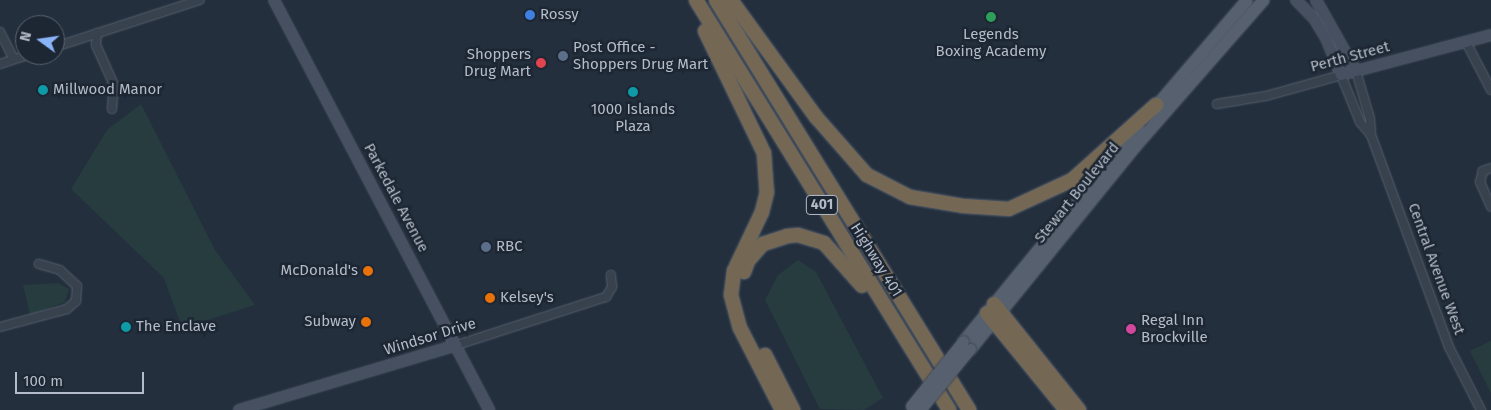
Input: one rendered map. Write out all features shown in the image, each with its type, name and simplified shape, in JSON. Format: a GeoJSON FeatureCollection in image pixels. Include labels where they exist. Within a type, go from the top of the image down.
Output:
{"type":"FeatureCollection","features":[{"type":"Feature","properties":{"kind":"highway"},"geometry":{"type":"LineString","coordinates":[[687,0],[730,78],[764,153],[767,192],[762,212],[734,271],[731,295],[740,328],[782,410]]}},
{"type":"Feature","properties":{"kind":"highway","name":"Highway 401"},"geometry":{"type":"LineString","coordinates":[[696,0],[949,410]]}},
{"type":"Feature","properties":{"kind":"highway","name":"Highway 401"},"geometry":{"type":"LineString","coordinates":[[716,0],[969,410]]}},
{"type":"Feature","properties":{"kind":"highway"},"geometry":{"type":"LineString","coordinates":[[731,0],[816,117],[867,175],[910,197],[964,206],[1009,209],[1072,180],[1156,105]]}},
{"type":"Feature","properties":{"kind":"highway"},"geometry":{"type":"LineString","coordinates":[[793,410],[746,320],[739,296],[748,261],[763,244],[787,236],[813,238],[836,253],[858,280],[916,368],[940,395]]}},
{"type":"Feature","properties":{"kind":"highway"},"geometry":{"type":"LineString","coordinates":[[993,312],[1066,410]]}},
{"type":"Feature","properties":{"kind":"highway"},"geometry":{"type":"LineString","coordinates":[[993,312],[1079,410]]}},
{"type":"Feature","properties":{"kind":"main road","name":"Stewart Boulevard"},"geometry":{"type":"LineString","coordinates":[[913,409],[993,312],[1156,105],[1246,0]]}},
{"type":"Feature","properties":{"kind":"main road","name":"Stewart Boulevard"},"geometry":{"type":"LineString","coordinates":[[993,312],[1263,0]]}},
{"type":"Feature","properties":{"kind":"street"},"geometry":{"type":"LineString","coordinates":[[65,43],[200,0]]}},
{"type":"Feature","properties":{"kind":"street","name":"Parkedale Avenue"},"geometry":{"type":"LineString","coordinates":[[274,0],[457,345],[489,410]]}},
{"type":"Feature","properties":{"kind":"street","name":"Central Avenue West"},"geometry":{"type":"LineString","coordinates":[[1296,0],[1315,20],[1326,38],[1360,122],[1371,135]]}},
{"type":"Feature","properties":{"kind":"street","name":"Central Avenue West"},"geometry":{"type":"LineString","coordinates":[[1316,0],[1356,70],[1370,119],[1371,135],[1449,347],[1481,410]]}},
{"type":"Feature","properties":{"kind":"street"},"geometry":{"type":"LineString","coordinates":[[0,32],[14,59],[0,64]]}},
{"type":"Feature","properties":{"kind":"street"},"geometry":{"type":"LineString","coordinates":[[97,33],[96,45],[114,84],[112,109]]}},
{"type":"Feature","properties":{"kind":"street","name":"Perth Street"},"geometry":{"type":"LineString","coordinates":[[1217,104],[1266,96],[1356,70],[1491,35]]}},
{"type":"Feature","properties":{"kind":"street"},"geometry":{"type":"LineString","coordinates":[[1466,42],[1491,90]]}},
{"type":"Feature","properties":{"kind":"street"},"geometry":{"type":"LineString","coordinates":[[1491,168],[1484,171],[1480,182],[1491,207]]}},
{"type":"Feature","properties":{"kind":"street"},"geometry":{"type":"LineString","coordinates":[[0,327],[67,309],[76,300],[77,286],[60,270],[39,264]]}},
{"type":"Feature","properties":{"kind":"street","name":"Windsor Drive"},"geometry":{"type":"LineString","coordinates":[[239,410],[457,345],[606,297],[612,287],[611,275]]}},
{"type":"Feature","properties":{"kind":"green space"},"geometry":{"type":"Polygon","coordinates":[[[141,104],[215,250],[255,305],[182,328],[164,278],[71,189],[107,130],[141,104]]]}},
{"type":"Feature","properties":{"kind":"green space"},"geometry":{"type":"Polygon","coordinates":[[[798,260],[816,272],[883,398],[864,410],[820,409],[765,300],[778,275],[798,260]]]}},
{"type":"Feature","properties":{"kind":"green space"},"geometry":{"type":"Polygon","coordinates":[[[58,283],[69,289],[65,302],[30,315],[23,285],[58,283]]]}},
{"type":"Feature","properties":{"kind":"green space"},"geometry":{"type":"Polygon","coordinates":[[[1491,341],[1491,393],[1470,351],[1491,341]]]}},
{"type":"Feature","properties":{"kind":"place","name":"Rossy"},"geometry":{"type":"Point","coordinates":[530,15]}},
{"type":"Feature","properties":{"kind":"place","name":"Legends Boxing Academy"},"geometry":{"type":"Point","coordinates":[991,17]}},
{"type":"Feature","properties":{"kind":"place","name":"Post Office - Shoppers Drug Mart"},"geometry":{"type":"Point","coordinates":[563,56]}},
{"type":"Feature","properties":{"kind":"place","name":"Shoppers Drug Mart"},"geometry":{"type":"Point","coordinates":[541,63]}},
{"type":"Feature","properties":{"kind":"place","name":"Millwood Manor"},"geometry":{"type":"Point","coordinates":[43,90]}},
{"type":"Feature","properties":{"kind":"place","name":"1000 Islands Plaza"},"geometry":{"type":"Point","coordinates":[633,92]}},
{"type":"Feature","properties":{"kind":"place","name":"RBC"},"geometry":{"type":"Point","coordinates":[486,247]}},
{"type":"Feature","properties":{"kind":"place","name":"McDonald's"},"geometry":{"type":"Point","coordinates":[368,271]}},
{"type":"Feature","properties":{"kind":"place","name":"Kelsey's"},"geometry":{"type":"Point","coordinates":[490,298]}},
{"type":"Feature","properties":{"kind":"place","name":"Subway"},"geometry":{"type":"Point","coordinates":[366,322]}},
{"type":"Feature","properties":{"kind":"place","name":"The Enclave"},"geometry":{"type":"Point","coordinates":[126,327]}},
{"type":"Feature","properties":{"kind":"place","name":"Regal Inn Brockville"},"geometry":{"type":"Point","coordinates":[1131,329]}}]}
